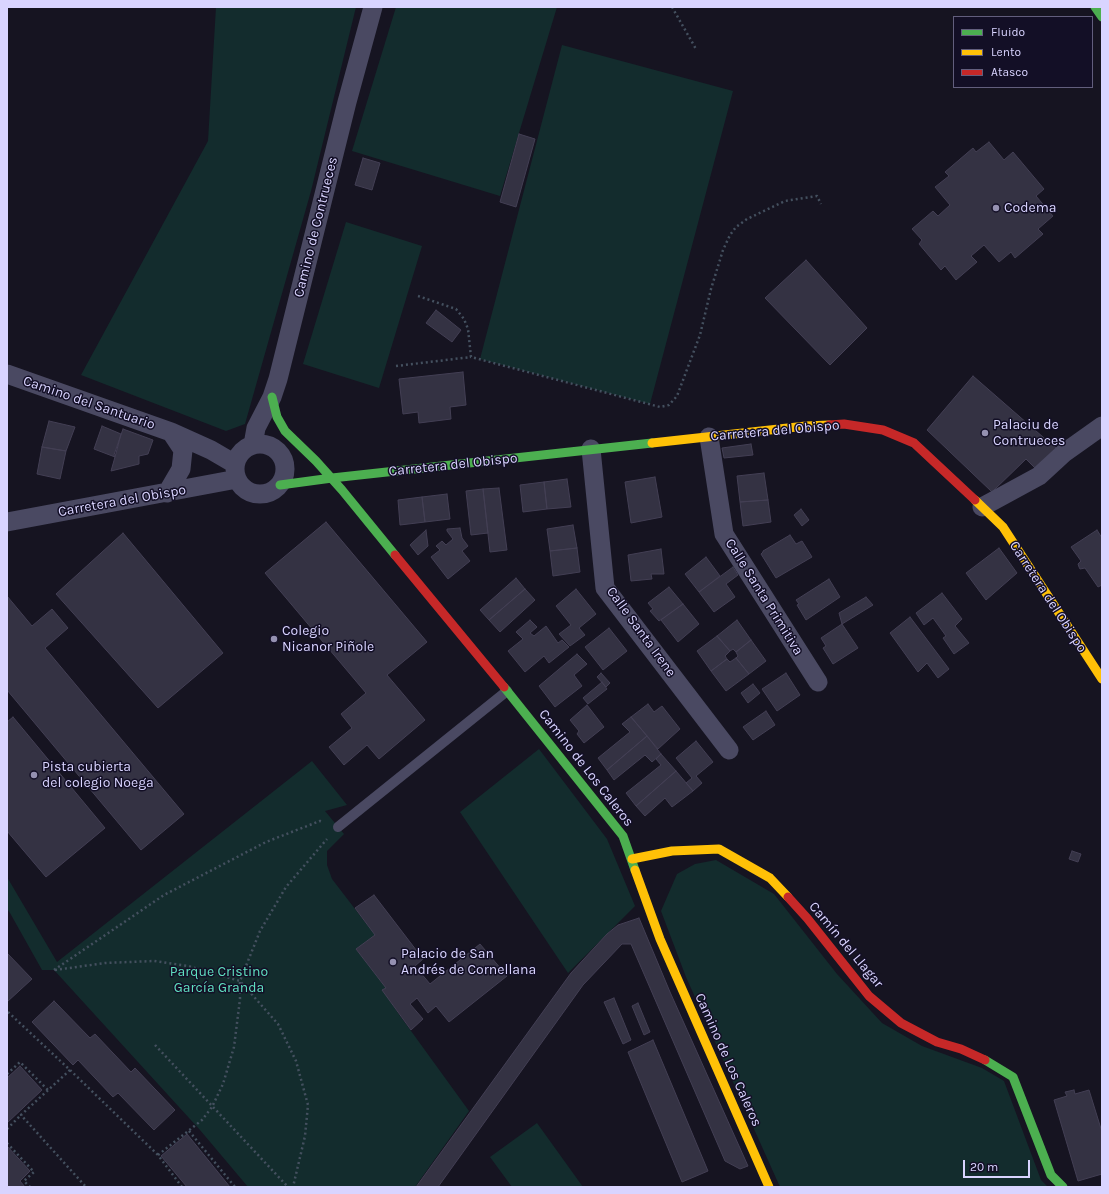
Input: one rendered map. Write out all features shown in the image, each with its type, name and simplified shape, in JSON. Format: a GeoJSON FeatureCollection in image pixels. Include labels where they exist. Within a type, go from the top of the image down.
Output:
{"type":"FeatureCollection","features":[{"type":"Feature","properties":{"kind":"main road"},"geometry":{"type":"LineString","coordinates":[[1095,7],[1102,17]]}},
{"type":"Feature","properties":{"kind":"main road"},"geometry":{"type":"LineString","coordinates":[[272,397],[277,417],[285,431],[332,478]]}},
{"type":"Feature","properties":{"kind":"main road","name":"Carretera del Obispo"},"geometry":{"type":"LineString","coordinates":[[280,485],[806,426],[844,424],[883,430],[914,443],[957,482],[1003,528],[1102,679]]}},
{"type":"Feature","properties":{"kind":"main road","name":"Camino de Los Caleros"},"geometry":{"type":"LineString","coordinates":[[332,478],[507,691],[623,836],[660,939],[769,1187]]}},
{"type":"Feature","properties":{"kind":"main road","name":"Camín del Llagar"},"geometry":{"type":"LineString","coordinates":[[632,859],[672,851],[719,849],[770,878],[807,918],[869,996],[901,1023],[937,1042],[961,1049],[992,1064],[1013,1077],[1051,1175],[1063,1187]]}},
{"type":"Feature","properties":{"kind":"street","name":"Camino de Contrueces"},"geometry":{"type":"LineString","coordinates":[[253,445],[256,428],[272,397],[278,379],[347,102],[373,7]]}},
{"type":"Feature","properties":{"kind":"street","name":"Camino del Santuario"},"geometry":{"type":"LineString","coordinates":[[7,374],[171,432],[211,450],[236,472]]}},
{"type":"Feature","properties":{"kind":"street"},"geometry":{"type":"LineString","coordinates":[[982,507],[1039,476],[1064,453],[1102,426]]}},
{"type":"Feature","properties":{"kind":"street"},"geometry":{"type":"LineString","coordinates":[[285,431],[282,455],[286,470],[280,485],[273,491],[265,494],[249,492],[242,487],[236,472],[238,457],[247,447],[267,444],[275,448],[282,455],[316,461]]}},
{"type":"Feature","properties":{"kind":"street","name":"Camino del Santuario"},"geometry":{"type":"LineString","coordinates":[[167,493],[181,469],[182,450],[171,432]]}},
{"type":"Feature","properties":{"kind":"street","name":"Calle Santa Primitiva"},"geometry":{"type":"LineString","coordinates":[[709,437],[724,534],[818,682]]}},
{"type":"Feature","properties":{"kind":"street","name":"Calle Santa Irene"},"geometry":{"type":"LineString","coordinates":[[591,449],[605,588],[729,750]]}},
{"type":"Feature","properties":{"kind":"street","name":"Carretera del Obispo"},"geometry":{"type":"LineString","coordinates":[[7,522],[167,493],[236,472]]}},
{"type":"Feature","properties":{"kind":"lane"},"geometry":{"type":"LineString","coordinates":[[338,827],[507,691]]}},
{"type":"Feature","properties":{"kind":"path"},"geometry":{"type":"LineString","coordinates":[[672,7],[696,49]]}},
{"type":"Feature","properties":{"kind":"path"},"geometry":{"type":"LineString","coordinates":[[396,366],[471,357],[660,407],[670,405],[677,396],[700,335],[711,289],[723,250],[736,227],[747,219],[785,202],[817,196],[821,204]]}},
{"type":"Feature","properties":{"kind":"path"},"geometry":{"type":"LineString","coordinates":[[418,296],[456,309],[464,319],[468,329],[471,357]]}},
{"type":"Feature","properties":{"kind":"path"},"geometry":{"type":"LineString","coordinates":[[158,1155],[202,1120],[212,1107],[223,1084],[234,1047],[240,999],[240,981],[260,931],[286,887],[338,827],[320,821],[266,842],[164,895],[54,970],[105,963],[154,961],[188,966],[240,981],[278,1024],[296,1061],[308,1105],[305,1136],[293,1187]]}},
{"type":"Feature","properties":{"kind":"path"},"geometry":{"type":"LineString","coordinates":[[8,1012],[158,1155],[182,1187]]}},
{"type":"Feature","properties":{"kind":"path"},"geometry":{"type":"LineString","coordinates":[[155,1045],[288,1187]]}},
{"type":"Feature","properties":{"kind":"path"},"geometry":{"type":"LineString","coordinates":[[7,1074],[20,1062],[48,1090]]}},
{"type":"Feature","properties":{"kind":"path"},"geometry":{"type":"LineString","coordinates":[[7,1129],[70,1070]]}},
{"type":"Feature","properties":{"kind":"path"},"geometry":{"type":"LineString","coordinates":[[21,1115],[86,1187]]}},
{"type":"Feature","properties":{"kind":"path"},"geometry":{"type":"LineString","coordinates":[[189,1131],[235,1187]]}},
{"type":"Feature","properties":{"kind":"path"},"geometry":{"type":"LineString","coordinates":[[7,1143],[34,1172],[24,1181],[30,1187]]}},
{"type":"Feature","properties":{"kind":"green space"},"geometry":{"type":"Polygon","coordinates":[[[216,7],[356,7],[311,191],[245,424],[226,431],[81,375],[208,141],[216,7]]]}},
{"type":"Feature","properties":{"kind":"green space"},"geometry":{"type":"Polygon","coordinates":[[[396,7],[557,7],[500,196],[352,151],[396,7]]]}},
{"type":"Feature","properties":{"kind":"green space"},"geometry":{"type":"Polygon","coordinates":[[[562,45],[733,91],[650,404],[480,359],[562,45]]]}},
{"type":"Feature","properties":{"kind":"green space"},"geometry":{"type":"Polygon","coordinates":[[[346,222],[422,246],[379,388],[303,364],[346,222]]]}},
{"type":"Feature","properties":{"kind":"green space"},"geometry":{"type":"Polygon","coordinates":[[[539,749],[607,839],[635,906],[568,973],[460,812],[539,749]]]}},
{"type":"Feature","properties":{"kind":"green space","name":"Parque Cristino García Granda"},"geometry":{"type":"Polygon","coordinates":[[[312,761],[347,805],[325,811],[344,834],[327,851],[327,865],[332,879],[375,935],[356,949],[386,988],[383,990],[398,1013],[469,1111],[415,1187],[248,1187],[200,1130],[54,970],[42,970],[7,909],[7,877],[57,962],[312,761]]]}},
{"type":"Feature","properties":{"kind":"green space"},"geometry":{"type":"Polygon","coordinates":[[[716,860],[774,894],[837,974],[882,1023],[922,1046],[982,1068],[1004,1081],[1041,1180],[1048,1187],[780,1187],[686,977],[661,911],[677,874],[695,864],[716,860]]]}},
{"type":"Feature","properties":{"kind":"green space"},"geometry":{"type":"Polygon","coordinates":[[[537,1123],[583,1187],[512,1187],[490,1157],[537,1123]]]}},
{"type":"Feature","properties":{"kind":"building"},"geometry":{"type":"Polygon","coordinates":[[[519,134],[535,139],[516,207],[500,202],[519,134]]]}},
{"type":"Feature","properties":{"kind":"building","name":"Codema"},"geometry":{"type":"Polygon","coordinates":[[[989,142],[1004,160],[1013,152],[1044,189],[1036,196],[1053,216],[1038,229],[1043,234],[1015,258],[1011,252],[999,262],[984,245],[971,256],[977,262],[956,280],[945,266],[941,270],[919,244],[922,240],[912,229],[933,211],[938,216],[950,205],[935,187],[949,176],[945,172],[973,148],[976,152],[989,142]]]}},
{"type":"Feature","properties":{"kind":"building"},"geometry":{"type":"Polygon","coordinates":[[[363,158],[380,163],[372,190],[355,185],[363,158]]]}},
{"type":"Feature","properties":{"kind":"building"},"geometry":{"type":"Polygon","coordinates":[[[806,260],[867,328],[830,365],[765,298],[806,260]]]}},
{"type":"Feature","properties":{"kind":"building"},"geometry":{"type":"Polygon","coordinates":[[[436,310],[461,330],[452,342],[426,323],[436,310]]]}},
{"type":"Feature","properties":{"kind":"building"},"geometry":{"type":"Polygon","coordinates":[[[463,372],[466,405],[450,407],[451,419],[419,423],[418,412],[403,414],[399,379],[463,372]]]}},
{"type":"Feature","properties":{"kind":"building","name":"Palaciu de Contrueces"},"geometry":{"type":"Polygon","coordinates":[[[973,376],[1056,448],[1037,470],[1026,459],[992,492],[927,430],[973,376]]]}},
{"type":"Feature","properties":{"kind":"building"},"geometry":{"type":"Polygon","coordinates":[[[49,421],[75,427],[66,451],[42,447],[49,421]]]}},
{"type":"Feature","properties":{"kind":"building"},"geometry":{"type":"Polygon","coordinates":[[[102,426],[121,434],[115,457],[94,449],[102,426]]]}},
{"type":"Feature","properties":{"kind":"building"},"geometry":{"type":"Polygon","coordinates":[[[123,429],[153,440],[148,454],[139,456],[139,464],[111,471],[115,457],[114,455],[123,429]]]}},
{"type":"Feature","properties":{"kind":"building"},"geometry":{"type":"Polygon","coordinates":[[[751,444],[753,455],[724,458],[722,448],[751,444]]]}},
{"type":"Feature","properties":{"kind":"building"},"geometry":{"type":"Polygon","coordinates":[[[42,447],[66,451],[60,479],[37,474],[42,447]]]}},
{"type":"Feature","properties":{"kind":"building"},"geometry":{"type":"Polygon","coordinates":[[[764,473],[768,500],[740,502],[737,476],[764,473]]]}},
{"type":"Feature","properties":{"kind":"building"},"geometry":{"type":"Polygon","coordinates":[[[655,477],[662,517],[631,523],[625,482],[655,477]]]}},
{"type":"Feature","properties":{"kind":"building"},"geometry":{"type":"Polygon","coordinates":[[[567,479],[571,507],[547,509],[544,482],[567,479]]]}},
{"type":"Feature","properties":{"kind":"building"},"geometry":{"type":"Polygon","coordinates":[[[544,482],[547,509],[523,512],[520,485],[544,482]]]}},
{"type":"Feature","properties":{"kind":"building"},"geometry":{"type":"Polygon","coordinates":[[[499,488],[507,550],[490,552],[483,489],[499,488]]]}},
{"type":"Feature","properties":{"kind":"building"},"geometry":{"type":"Polygon","coordinates":[[[483,489],[488,533],[471,535],[466,491],[483,489]]]}},
{"type":"Feature","properties":{"kind":"building"},"geometry":{"type":"Polygon","coordinates":[[[447,494],[450,519],[425,522],[422,497],[447,494]]]}},
{"type":"Feature","properties":{"kind":"building"},"geometry":{"type":"Polygon","coordinates":[[[422,497],[425,522],[400,525],[398,500],[422,497]]]}},
{"type":"Feature","properties":{"kind":"building"},"geometry":{"type":"Polygon","coordinates":[[[768,500],[771,522],[743,526],[740,502],[768,500]]]}},
{"type":"Feature","properties":{"kind":"building"},"geometry":{"type":"Polygon","coordinates":[[[801,509],[809,520],[802,526],[794,515],[801,509]]]}},
{"type":"Feature","properties":{"kind":"building"},"geometry":{"type":"Polygon","coordinates":[[[326,522],[427,642],[387,675],[425,720],[379,759],[367,745],[344,765],[329,747],[352,728],[341,714],[366,693],[265,573],[326,522]]]}},
{"type":"Feature","properties":{"kind":"building"},"geometry":{"type":"Polygon","coordinates":[[[573,525],[577,548],[550,551],[547,529],[573,525]]]}},
{"type":"Feature","properties":{"kind":"building"},"geometry":{"type":"Polygon","coordinates":[[[460,528],[462,538],[468,546],[462,551],[470,561],[448,579],[431,557],[440,550],[436,546],[442,541],[446,545],[453,539],[447,529],[460,528]]]}},
{"type":"Feature","properties":{"kind":"building"},"geometry":{"type":"Polygon","coordinates":[[[426,530],[428,546],[418,555],[410,545],[426,530]]]}},
{"type":"Feature","properties":{"kind":"building"},"geometry":{"type":"Polygon","coordinates":[[[1097,530],[1102,538],[1102,585],[1098,587],[1085,568],[1080,569],[1078,564],[1081,561],[1071,547],[1097,530]]]}},
{"type":"Feature","properties":{"kind":"building"},"geometry":{"type":"Polygon","coordinates":[[[123,533],[223,653],[158,708],[56,594],[123,533]]]}},
{"type":"Feature","properties":{"kind":"building"},"geometry":{"type":"Polygon","coordinates":[[[790,535],[796,544],[802,541],[812,557],[776,578],[761,554],[763,551],[790,535]]]}},
{"type":"Feature","properties":{"kind":"building"},"geometry":{"type":"Polygon","coordinates":[[[577,548],[580,572],[553,576],[550,551],[577,548]]]}},
{"type":"Feature","properties":{"kind":"building"},"geometry":{"type":"Polygon","coordinates":[[[999,548],[1017,573],[986,600],[966,573],[999,548]]]}},
{"type":"Feature","properties":{"kind":"building"},"geometry":{"type":"Polygon","coordinates":[[[661,549],[664,574],[651,574],[652,579],[631,581],[628,555],[661,549]]]}},
{"type":"Feature","properties":{"kind":"building"},"geometry":{"type":"Polygon","coordinates":[[[706,557],[720,576],[699,592],[685,574],[706,557]]]}},
{"type":"Feature","properties":{"kind":"building"},"geometry":{"type":"Polygon","coordinates":[[[733,567],[738,575],[726,584],[735,597],[714,612],[699,592],[733,567]]]}},
{"type":"Feature","properties":{"kind":"building"},"geometry":{"type":"Polygon","coordinates":[[[516,578],[525,589],[489,620],[480,610],[516,578]]]}},
{"type":"Feature","properties":{"kind":"building"},"geometry":{"type":"Polygon","coordinates":[[[829,579],[840,597],[806,620],[797,605],[799,604],[796,600],[829,579]]]}},
{"type":"Feature","properties":{"kind":"building"},"geometry":{"type":"Polygon","coordinates":[[[669,587],[683,604],[659,621],[650,611],[653,609],[648,603],[669,587]]]}},
{"type":"Feature","properties":{"kind":"building"},"geometry":{"type":"Polygon","coordinates":[[[525,589],[535,600],[500,632],[489,620],[525,589]]]}},
{"type":"Feature","properties":{"kind":"building"},"geometry":{"type":"Polygon","coordinates":[[[576,589],[596,614],[579,628],[585,635],[570,646],[559,634],[571,625],[556,606],[576,589]]]}},
{"type":"Feature","properties":{"kind":"building"},"geometry":{"type":"Polygon","coordinates":[[[942,593],[962,619],[955,626],[969,643],[954,654],[943,638],[946,636],[933,618],[924,625],[916,613],[942,593]]]}},
{"type":"Feature","properties":{"kind":"building"},"geometry":{"type":"Polygon","coordinates":[[[7,596],[32,626],[52,609],[68,628],[45,648],[184,814],[141,850],[7,690],[7,596]]]}},
{"type":"Feature","properties":{"kind":"building"},"geometry":{"type":"Polygon","coordinates":[[[866,597],[873,605],[842,624],[839,613],[866,597]]]}},
{"type":"Feature","properties":{"kind":"building"},"geometry":{"type":"Polygon","coordinates":[[[683,604],[699,624],[678,642],[661,620],[683,604]]]}},
{"type":"Feature","properties":{"kind":"building"},"geometry":{"type":"Polygon","coordinates":[[[910,617],[949,669],[938,678],[927,663],[918,672],[890,633],[910,617]]]}},
{"type":"Feature","properties":{"kind":"building"},"geometry":{"type":"Polygon","coordinates":[[[530,620],[537,627],[530,633],[534,636],[546,626],[558,643],[562,640],[569,647],[549,663],[544,656],[525,672],[508,651],[523,639],[516,632],[530,620]]]}},
{"type":"Feature","properties":{"kind":"building"},"geometry":{"type":"Polygon","coordinates":[[[737,620],[751,640],[736,652],[733,649],[730,651],[717,636],[737,620]]]}},
{"type":"Feature","properties":{"kind":"building"},"geometry":{"type":"Polygon","coordinates":[[[842,624],[858,648],[833,664],[823,648],[826,646],[821,638],[842,624]]]}},
{"type":"Feature","properties":{"kind":"building"},"geometry":{"type":"Polygon","coordinates":[[[609,628],[627,651],[603,670],[585,647],[609,628]]]}},
{"type":"Feature","properties":{"kind":"building"},"geometry":{"type":"Polygon","coordinates":[[[717,636],[730,651],[725,656],[727,659],[711,671],[697,651],[717,636]]]}},
{"type":"Feature","properties":{"kind":"building"},"geometry":{"type":"Polygon","coordinates":[[[751,640],[766,661],[749,674],[736,658],[738,656],[736,652],[751,640]]]}},
{"type":"Feature","properties":{"kind":"building"},"geometry":{"type":"Polygon","coordinates":[[[577,654],[587,664],[574,675],[582,686],[555,707],[539,686],[577,654]]]}},
{"type":"Feature","properties":{"kind":"building"},"geometry":{"type":"Polygon","coordinates":[[[736,658],[749,674],[726,691],[711,671],[727,659],[730,662],[736,658]]]}},
{"type":"Feature","properties":{"kind":"building"},"geometry":{"type":"Polygon","coordinates":[[[601,673],[610,683],[606,687],[597,677],[601,673]]]}},
{"type":"Feature","properties":{"kind":"building"},"geometry":{"type":"Polygon","coordinates":[[[786,673],[800,695],[777,711],[762,689],[786,673]]]}},
{"type":"Feature","properties":{"kind":"building"},"geometry":{"type":"Polygon","coordinates":[[[602,682],[607,689],[588,704],[583,698],[602,682]]]}},
{"type":"Feature","properties":{"kind":"building"},"geometry":{"type":"Polygon","coordinates":[[[753,684],[760,693],[748,703],[741,693],[753,684]]]}},
{"type":"Feature","properties":{"kind":"building"},"geometry":{"type":"Polygon","coordinates":[[[648,704],[654,712],[662,706],[680,729],[658,749],[631,717],[648,704]]]}},
{"type":"Feature","properties":{"kind":"building"},"geometry":{"type":"Polygon","coordinates":[[[587,705],[604,727],[584,743],[577,734],[579,731],[570,720],[587,705]]]}},
{"type":"Feature","properties":{"kind":"building"},"geometry":{"type":"Polygon","coordinates":[[[766,711],[775,725],[753,740],[743,727],[766,711]]]}},
{"type":"Feature","properties":{"kind":"building","name":"Pista cubierta del colegio Noega"},"geometry":{"type":"Polygon","coordinates":[[[13,717],[105,828],[46,877],[7,831],[7,722],[13,717]]]}},
{"type":"Feature","properties":{"kind":"building"},"geometry":{"type":"Polygon","coordinates":[[[631,717],[647,736],[607,770],[598,758],[630,732],[622,724],[631,717]]]}},
{"type":"Feature","properties":{"kind":"building"},"geometry":{"type":"Polygon","coordinates":[[[647,736],[661,754],[652,762],[645,755],[614,780],[607,770],[647,736]]]}},
{"type":"Feature","properties":{"kind":"building"},"geometry":{"type":"Polygon","coordinates":[[[696,741],[713,762],[696,776],[702,783],[693,791],[686,783],[692,778],[676,758],[696,741]]]}},
{"type":"Feature","properties":{"kind":"building"},"geometry":{"type":"Polygon","coordinates":[[[661,754],[676,771],[636,806],[626,793],[661,765],[656,759],[661,754]]]}},
{"type":"Feature","properties":{"kind":"building"},"geometry":{"type":"Polygon","coordinates":[[[676,771],[693,791],[672,807],[665,798],[645,816],[636,806],[676,771]]]}},
{"type":"Feature","properties":{"kind":"building"},"geometry":{"type":"Polygon","coordinates":[[[1072,851],[1081,854],[1078,862],[1069,859],[1072,851]]]}},
{"type":"Feature","properties":{"kind":"building","name":"Palacio de San Andrés de Cornellana"},"geometry":{"type":"Polygon","coordinates":[[[374,895],[423,959],[415,966],[430,984],[480,944],[507,976],[449,1022],[436,1006],[428,1013],[417,998],[410,1004],[423,1019],[411,1030],[382,990],[386,988],[356,949],[375,935],[355,908],[374,895]]]}},
{"type":"Feature","properties":{"kind":"building"},"geometry":{"type":"Polygon","coordinates":[[[639,918],[670,992],[748,1166],[740,1169],[725,1161],[631,944],[622,944],[583,985],[438,1187],[416,1187],[571,973],[607,934],[618,925],[639,918]]]}},
{"type":"Feature","properties":{"kind":"building"},"geometry":{"type":"Polygon","coordinates":[[[7,953],[32,979],[7,1002],[7,953]]]}},
{"type":"Feature","properties":{"kind":"building"},"geometry":{"type":"Polygon","coordinates":[[[614,998],[631,1040],[623,1044],[604,1002],[614,998]]]}},
{"type":"Feature","properties":{"kind":"building"},"geometry":{"type":"Polygon","coordinates":[[[54,1001],[90,1038],[95,1034],[131,1072],[135,1068],[175,1110],[154,1130],[118,1093],[113,1097],[78,1060],[73,1065],[32,1022],[54,1001]]]}},
{"type":"Feature","properties":{"kind":"building"},"geometry":{"type":"Polygon","coordinates":[[[638,1003],[650,1032],[644,1035],[632,1006],[638,1003]]]}},
{"type":"Feature","properties":{"kind":"building"},"geometry":{"type":"Polygon","coordinates":[[[653,1040],[708,1171],[682,1182],[628,1052],[653,1040]]]}},
{"type":"Feature","properties":{"kind":"building"},"geometry":{"type":"Polygon","coordinates":[[[20,1066],[42,1090],[7,1123],[7,1078],[20,1066]]]}},
{"type":"Feature","properties":{"kind":"building"},"geometry":{"type":"Polygon","coordinates":[[[1074,1090],[1075,1094],[1089,1090],[1102,1132],[1102,1174],[1078,1181],[1054,1100],[1067,1096],[1065,1092],[1074,1090]]]}},
{"type":"Feature","properties":{"kind":"building"},"geometry":{"type":"Polygon","coordinates":[[[187,1134],[230,1187],[187,1187],[161,1156],[187,1134]]]}},
{"type":"Feature","properties":{"kind":"building"},"geometry":{"type":"Polygon","coordinates":[[[7,1146],[30,1171],[20,1181],[25,1187],[7,1187],[7,1146]]]}},
{"type":"Feature","properties":{"kind":"traffic: fast"},"geometry":{"type":"LineString","coordinates":[[1095,7],[1102,17]]}},
{"type":"Feature","properties":{"kind":"traffic: fast"},"geometry":{"type":"LineString","coordinates":[[272,397],[277,417],[285,431],[316,461],[342,490],[395,555]]}},
{"type":"Feature","properties":{"kind":"traffic: fast"},"geometry":{"type":"LineString","coordinates":[[280,485],[652,443]]}},
{"type":"Feature","properties":{"kind":"traffic: fast"},"geometry":{"type":"LineString","coordinates":[[504,687],[623,836],[635,870]]}},
{"type":"Feature","properties":{"kind":"traffic: fast"},"geometry":{"type":"LineString","coordinates":[[985,1060],[1013,1077],[1051,1175],[1063,1187]]}},
{"type":"Feature","properties":{"kind":"traffic: slow"},"geometry":{"type":"LineString","coordinates":[[652,443],[806,426],[829,425]]}},
{"type":"Feature","properties":{"kind":"traffic: slow"},"geometry":{"type":"LineString","coordinates":[[975,500],[1003,527],[1102,679]]}},
{"type":"Feature","properties":{"kind":"traffic: slow"},"geometry":{"type":"LineString","coordinates":[[632,859],[672,851],[719,849],[770,878],[788,897]]}},
{"type":"Feature","properties":{"kind":"traffic: slow"},"geometry":{"type":"LineString","coordinates":[[635,870],[660,939],[769,1187]]}},
{"type":"Feature","properties":{"kind":"traffic: jam"},"geometry":{"type":"LineString","coordinates":[[829,425],[844,424],[883,430],[914,443],[975,500]]}},
{"type":"Feature","properties":{"kind":"traffic: jam"},"geometry":{"type":"LineString","coordinates":[[395,555],[504,687]]}},
{"type":"Feature","properties":{"kind":"traffic: jam"},"geometry":{"type":"LineString","coordinates":[[788,897],[807,918],[869,996],[901,1023],[937,1042],[961,1049],[985,1060]]}},
{"type":"Feature","properties":{"kind":"place","name":"Codema"},"geometry":{"type":"Point","coordinates":[996,208]}},
{"type":"Feature","properties":{"kind":"place","name":"Palaciu de Contrueces"},"geometry":{"type":"Point","coordinates":[985,433]}},
{"type":"Feature","properties":{"kind":"place","name":"Colegio Nicanor Piñole"},"geometry":{"type":"Point","coordinates":[274,639]}},
{"type":"Feature","properties":{"kind":"place","name":"Pista cubierta del colegio Noega"},"geometry":{"type":"Point","coordinates":[34,775]}},
{"type":"Feature","properties":{"kind":"place","name":"Palacio de San Andrés de Cornellana"},"geometry":{"type":"Point","coordinates":[393,962]}}]}
